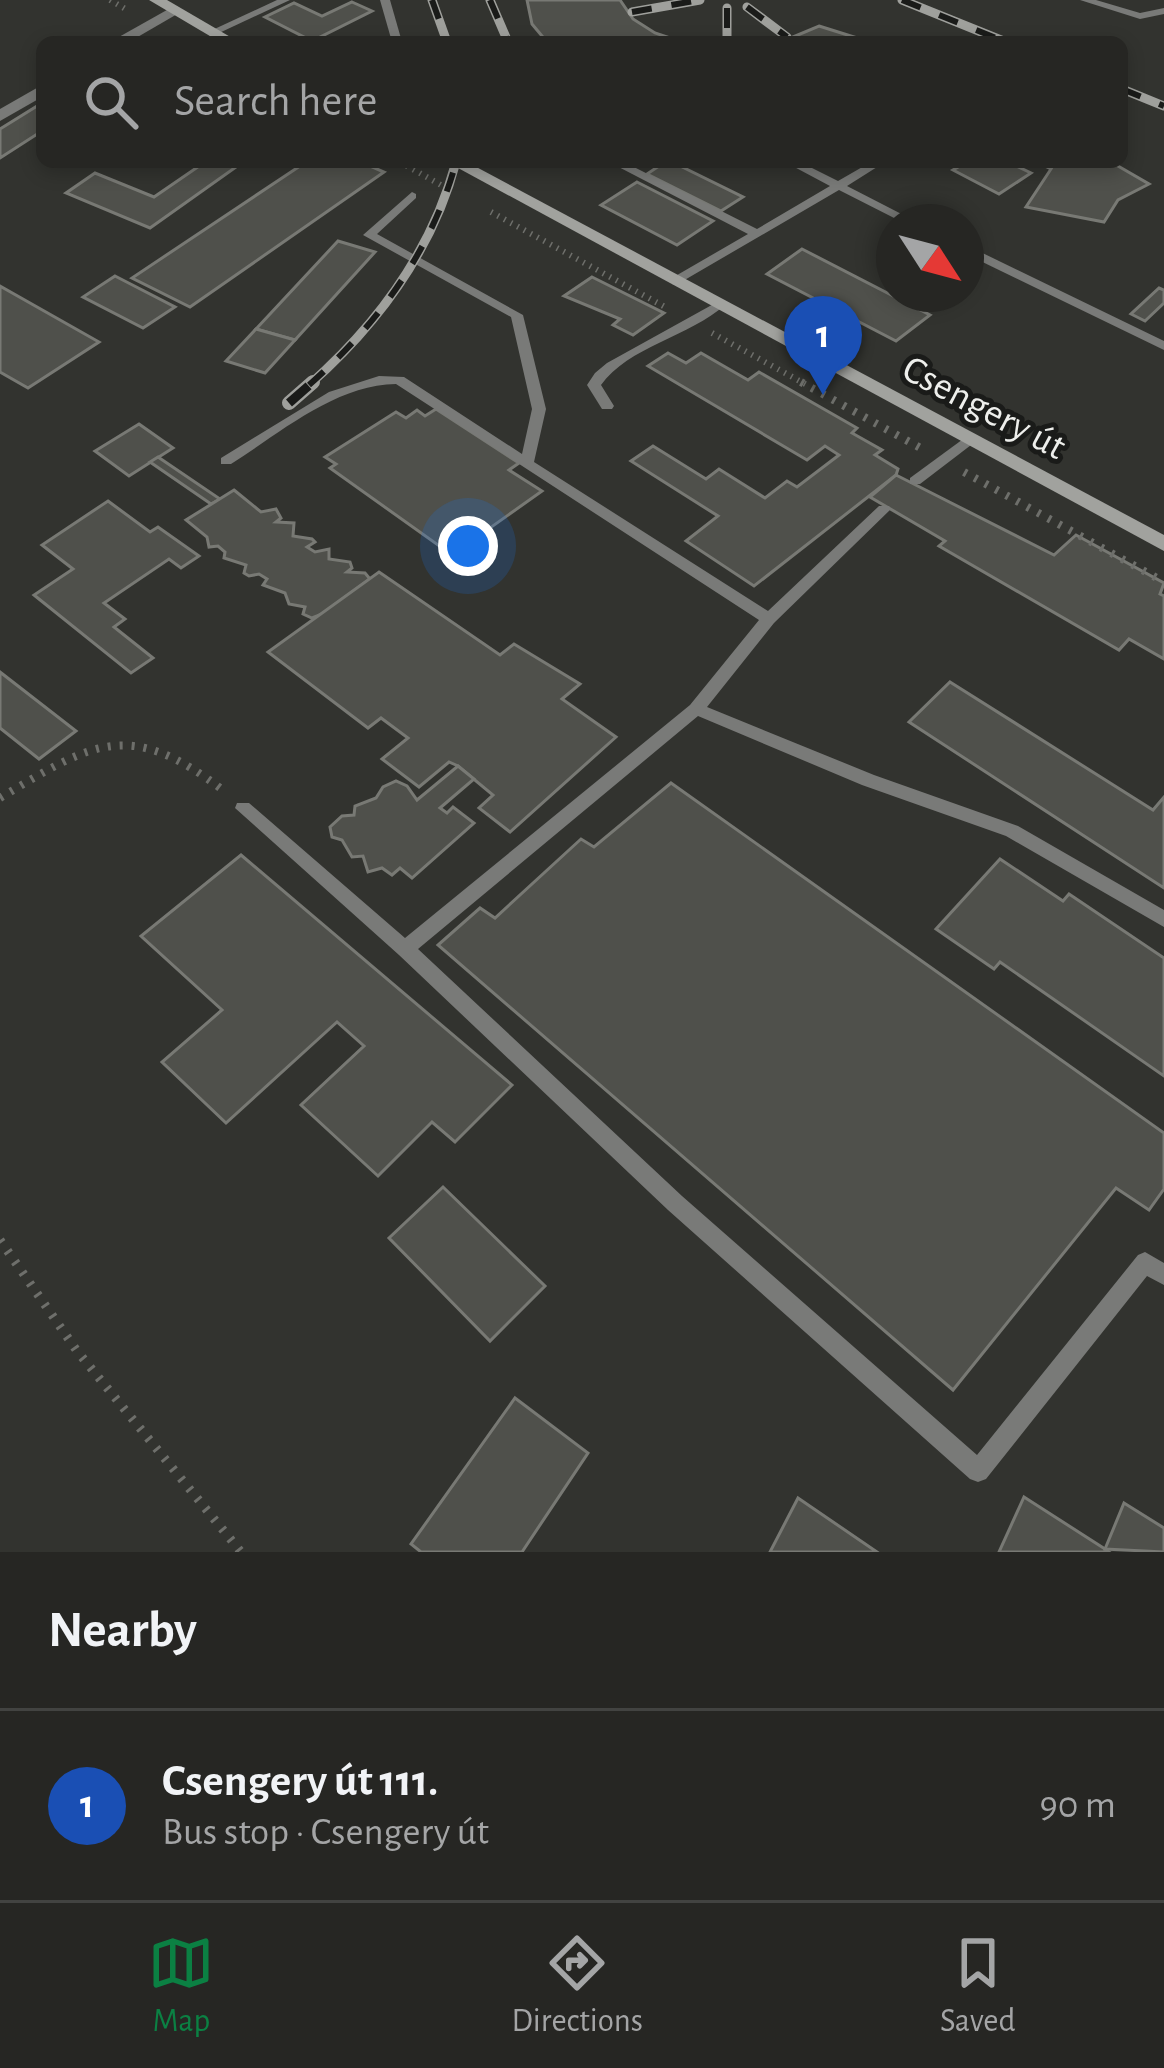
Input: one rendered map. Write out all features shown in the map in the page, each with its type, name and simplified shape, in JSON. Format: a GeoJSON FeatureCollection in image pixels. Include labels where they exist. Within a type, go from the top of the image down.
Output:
{"type":"FeatureCollection","features":[{"type":"Feature","properties":{"kind":"main road"},"geometry":{"type":"LineString","coordinates":[[156,0],[220,36]]}},
{"type":"Feature","properties":{"kind":"main road","name":"Csengery út"},"geometry":{"type":"LineString","coordinates":[[465,168],[1164,544]]}},
{"type":"Feature","properties":{"kind":"street"},"geometry":{"type":"LineString","coordinates":[[128,36],[174,10]]}},
{"type":"Feature","properties":{"kind":"street"},"geometry":{"type":"LineString","coordinates":[[0,116],[36,94]]}},
{"type":"Feature","properties":{"kind":"lane"},"geometry":{"type":"LineString","coordinates":[[212,32],[285,0]]}},
{"type":"Feature","properties":{"kind":"lane"},"geometry":{"type":"LineString","coordinates":[[385,0],[396,36]]}},
{"type":"Feature","properties":{"kind":"lane"},"geometry":{"type":"LineString","coordinates":[[1085,0],[1140,16],[1164,11]]}},
{"type":"Feature","properties":{"kind":"lane"},"geometry":{"type":"LineString","coordinates":[[627,168],[754,232]]}},
{"type":"Feature","properties":{"kind":"lane"},"geometry":{"type":"LineString","coordinates":[[802,168],[876,205]]}},
{"type":"Feature","properties":{"kind":"lane"},"geometry":{"type":"LineString","coordinates":[[676,281],[868,168]]}},
{"type":"Feature","properties":{"kind":"lane"},"geometry":{"type":"LineString","coordinates":[[412,196],[369,236],[517,315],[539,409],[527,464]]}},
{"type":"Feature","properties":{"kind":"lane"},"geometry":{"type":"LineString","coordinates":[[984,258],[1164,346]]}},
{"type":"Feature","properties":{"kind":"lane"},"geometry":{"type":"LineString","coordinates":[[608,406],[594,385],[604,366],[695,324],[718,305]]}},
{"type":"Feature","properties":{"kind":"lane"},"geometry":{"type":"LineString","coordinates":[[226,460],[360,382],[400,380],[769,619]]}},
{"type":"Feature","properties":{"kind":"lane"},"geometry":{"type":"LineString","coordinates":[[915,482],[970,440]]}},
{"type":"Feature","properties":{"kind":"lane"},"geometry":{"type":"LineString","coordinates":[[405,949],[695,709],[769,619],[884,508]]}},
{"type":"Feature","properties":{"kind":"lane"},"geometry":{"type":"LineString","coordinates":[[695,709],[868,781],[1012,831],[1164,919]]}},
{"type":"Feature","properties":{"kind":"lane"},"geometry":{"type":"LineString","coordinates":[[244,808],[405,949],[675,1203],[978,1471],[1145,1262],[1164,1275]]}},
{"type":"Feature","properties":{"kind":"path"},"geometry":{"type":"LineString","coordinates":[[411,168],[451,190]]}},
{"type":"Feature","properties":{"kind":"path"},"geometry":{"type":"LineString","coordinates":[[471,201],[1164,582]]}},
{"type":"Feature","properties":{"kind":"path"},"geometry":{"type":"LineString","coordinates":[[0,798],[92,748],[137,742],[157,745],[193,763],[244,808]]}},
{"type":"Feature","properties":{"kind":"path"},"geometry":{"type":"LineString","coordinates":[[0,1240],[77,1351],[241,1552]]}},
{"type":"Feature","properties":{"kind":"building"},"geometry":{"type":"Polygon","coordinates":[[[527,0],[620,0],[633,19],[664,36],[542,36],[532,24],[527,0]]]}},
{"type":"Feature","properties":{"kind":"building"},"geometry":{"type":"Polygon","coordinates":[[[352,2],[372,11],[322,36],[302,36],[265,17],[294,3],[322,16],[352,2]]]}},
{"type":"Feature","properties":{"kind":"building"},"geometry":{"type":"Polygon","coordinates":[[[819,26],[851,36],[795,36],[819,26]]]}},
{"type":"Feature","properties":{"kind":"building"},"geometry":{"type":"Polygon","coordinates":[[[36,107],[36,135],[0,158],[0,129],[36,107]]]}},
{"type":"Feature","properties":{"kind":"building"},"geometry":{"type":"Polygon","coordinates":[[[196,168],[235,168],[150,228],[66,193],[95,173],[154,197],[196,168]]]}},
{"type":"Feature","properties":{"kind":"building"},"geometry":{"type":"Polygon","coordinates":[[[297,168],[384,172],[190,307],[132,278],[297,168]]]}},
{"type":"Feature","properties":{"kind":"building"},"geometry":{"type":"Polygon","coordinates":[[[656,168],[684,168],[743,197],[721,211],[647,174],[656,168]]]}},
{"type":"Feature","properties":{"kind":"building"},"geometry":{"type":"Polygon","coordinates":[[[1021,168],[1031,173],[999,194],[953,170],[1021,168]]]}},
{"type":"Feature","properties":{"kind":"building"},"geometry":{"type":"Polygon","coordinates":[[[1121,168],[1149,184],[1118,200],[1104,222],[1026,207],[1051,169],[1121,168]]]}},
{"type":"Feature","properties":{"kind":"building"},"geometry":{"type":"Polygon","coordinates":[[[637,182],[713,221],[677,245],[601,205],[637,182]]]}},
{"type":"Feature","properties":{"kind":"building"},"geometry":{"type":"Polygon","coordinates":[[[338,241],[375,252],[295,340],[256,329],[338,241]]]}},
{"type":"Feature","properties":{"kind":"building"},"geometry":{"type":"Polygon","coordinates":[[[802,249],[876,287],[876,312],[930,315],[896,341],[767,274],[802,249]]]}},
{"type":"Feature","properties":{"kind":"building"},"geometry":{"type":"Polygon","coordinates":[[[115,276],[175,307],[143,328],[83,297],[115,276]]]}},
{"type":"Feature","properties":{"kind":"building"},"geometry":{"type":"Polygon","coordinates":[[[592,277],[664,313],[633,335],[613,325],[620,319],[564,296],[592,277]]]}},
{"type":"Feature","properties":{"kind":"building"},"geometry":{"type":"Polygon","coordinates":[[[0,286],[99,342],[28,388],[0,372],[0,286]]]}},
{"type":"Feature","properties":{"kind":"building"},"geometry":{"type":"Polygon","coordinates":[[[1159,288],[1164,290],[1164,303],[1145,321],[1131,314],[1159,288]]]}},
{"type":"Feature","properties":{"kind":"building"},"geometry":{"type":"Polygon","coordinates":[[[256,329],[295,340],[265,373],[226,361],[256,329]]]}},
{"type":"Feature","properties":{"kind":"building"},"geometry":{"type":"Polygon","coordinates":[[[668,353],[686,363],[701,353],[748,380],[759,372],[857,428],[852,433],[882,450],[875,455],[898,469],[896,475],[754,586],[686,541],[718,516],[631,461],[653,446],[706,479],[719,469],[765,498],[787,481],[797,487],[839,455],[825,446],[807,460],[648,366],[668,353]]]}},
{"type":"Feature","properties":{"kind":"building"},"geometry":{"type":"Polygon","coordinates":[[[436,409],[519,463],[509,470],[542,491],[452,555],[330,468],[336,464],[325,457],[396,412],[406,418],[417,410],[425,416],[436,409]]]}},
{"type":"Feature","properties":{"kind":"building"},"geometry":{"type":"Polygon","coordinates":[[[139,424],[173,448],[129,476],[95,451],[139,424]]]}},
{"type":"Feature","properties":{"kind":"building"},"geometry":{"type":"Polygon","coordinates":[[[158,457],[220,499],[211,504],[150,462],[158,457]]]}},
{"type":"Feature","properties":{"kind":"building"},"geometry":{"type":"Polygon","coordinates":[[[896,475],[1054,555],[1076,535],[1164,583],[1160,594],[1164,596],[1164,659],[1129,639],[1119,650],[939,546],[945,541],[870,497],[896,475]]]}},
{"type":"Feature","properties":{"kind":"building"},"geometry":{"type":"Polygon","coordinates":[[[234,490],[261,512],[276,509],[281,518],[276,522],[294,523],[293,536],[315,542],[307,547],[315,552],[329,549],[329,559],[350,562],[352,568],[347,572],[365,573],[370,579],[322,614],[312,618],[303,614],[305,607],[289,604],[285,593],[263,585],[267,579],[259,574],[244,573],[246,565],[224,558],[218,546],[209,547],[207,537],[186,520],[234,490]]]}},
{"type":"Feature","properties":{"kind":"building"},"geometry":{"type":"Polygon","coordinates":[[[108,501],[150,532],[158,527],[199,556],[181,568],[169,559],[104,603],[125,619],[114,627],[153,658],[131,673],[34,595],[73,569],[42,545],[108,501]]]}},
{"type":"Feature","properties":{"kind":"building"},"geometry":{"type":"Polygon","coordinates":[[[379,572],[500,655],[514,644],[580,684],[562,699],[616,737],[510,832],[479,808],[493,795],[458,766],[449,762],[419,787],[382,759],[408,738],[381,718],[368,728],[268,652],[379,572]]]}},
{"type":"Feature","properties":{"kind":"building"},"geometry":{"type":"Polygon","coordinates":[[[0,672],[76,731],[39,759],[0,728],[0,672]]]}},
{"type":"Feature","properties":{"kind":"building"},"geometry":{"type":"Polygon","coordinates":[[[950,682],[1153,810],[1164,797],[1164,888],[909,722],[950,682]]]}},
{"type":"Feature","properties":{"kind":"building"},"geometry":{"type":"Polygon","coordinates":[[[458,766],[474,779],[440,808],[447,813],[453,807],[474,823],[412,878],[400,868],[392,875],[382,868],[368,872],[363,856],[352,857],[342,840],[332,837],[330,827],[342,816],[354,815],[355,806],[376,798],[383,787],[396,781],[407,786],[417,800],[458,766]]]}},
{"type":"Feature","properties":{"kind":"building"},"geometry":{"type":"Polygon","coordinates":[[[671,783],[1164,1133],[1164,1189],[1149,1210],[1116,1188],[953,1390],[438,945],[480,908],[495,918],[581,839],[594,847],[671,783]]]}},
{"type":"Feature","properties":{"kind":"building"},"geometry":{"type":"Polygon","coordinates":[[[241,855],[512,1085],[455,1142],[432,1122],[378,1176],[301,1105],[364,1046],[337,1022],[226,1123],[162,1062],[222,1010],[141,936],[241,855]]]}},
{"type":"Feature","properties":{"kind":"building"},"geometry":{"type":"Polygon","coordinates":[[[1000,859],[1063,901],[1069,894],[1164,958],[1164,1076],[1000,962],[994,969],[936,929],[1000,859]]]}},
{"type":"Feature","properties":{"kind":"building"},"geometry":{"type":"Polygon","coordinates":[[[443,1187],[545,1286],[490,1341],[389,1238],[443,1187]]]}},
{"type":"Feature","properties":{"kind":"building"},"geometry":{"type":"Polygon","coordinates":[[[515,1398],[588,1453],[522,1552],[421,1552],[411,1544],[515,1398]]]}},
{"type":"Feature","properties":{"kind":"building"},"geometry":{"type":"Polygon","coordinates":[[[1024,1497],[1105,1549],[1109,1552],[999,1552],[1024,1497]]]}},
{"type":"Feature","properties":{"kind":"building"},"geometry":{"type":"Polygon","coordinates":[[[798,1498],[877,1552],[770,1552],[798,1498]]]}},
{"type":"Feature","properties":{"kind":"building"},"geometry":{"type":"Polygon","coordinates":[[[1124,1503],[1164,1528],[1164,1552],[1105,1549],[1124,1503]]]}},
{"type":"Feature","properties":{"kind":"railway"},"geometry":{"type":"LineString","coordinates":[[432,0],[445,36]]}},
{"type":"Feature","properties":{"kind":"railway"},"geometry":{"type":"LineString","coordinates":[[490,0],[505,36]]}},
{"type":"Feature","properties":{"kind":"railway"},"geometry":{"type":"LineString","coordinates":[[632,12],[700,0]]}},
{"type":"Feature","properties":{"kind":"railway"},"geometry":{"type":"LineString","coordinates":[[902,0],[991,36]]}},
{"type":"Feature","properties":{"kind":"railway"},"geometry":{"type":"LineString","coordinates":[[747,7],[786,36]]}},
{"type":"Feature","properties":{"kind":"railway"},"geometry":{"type":"LineString","coordinates":[[727,8],[727,36]]}},
{"type":"Feature","properties":{"kind":"railway"},"geometry":{"type":"LineString","coordinates":[[1128,91],[1164,106]]}},
{"type":"Feature","properties":{"kind":"railway"},"geometry":{"type":"LineString","coordinates":[[309,385],[357,337],[399,284],[432,226],[454,168]]}},
{"type":"Feature","properties":{"kind":"railway"},"geometry":{"type":"LineString","coordinates":[[289,403],[313,382]]}},
{"type":"Feature","properties":{"kind":"place","name":"Csengery út 111."},"geometry":{"type":"Point","coordinates":[823,395]}}]}
